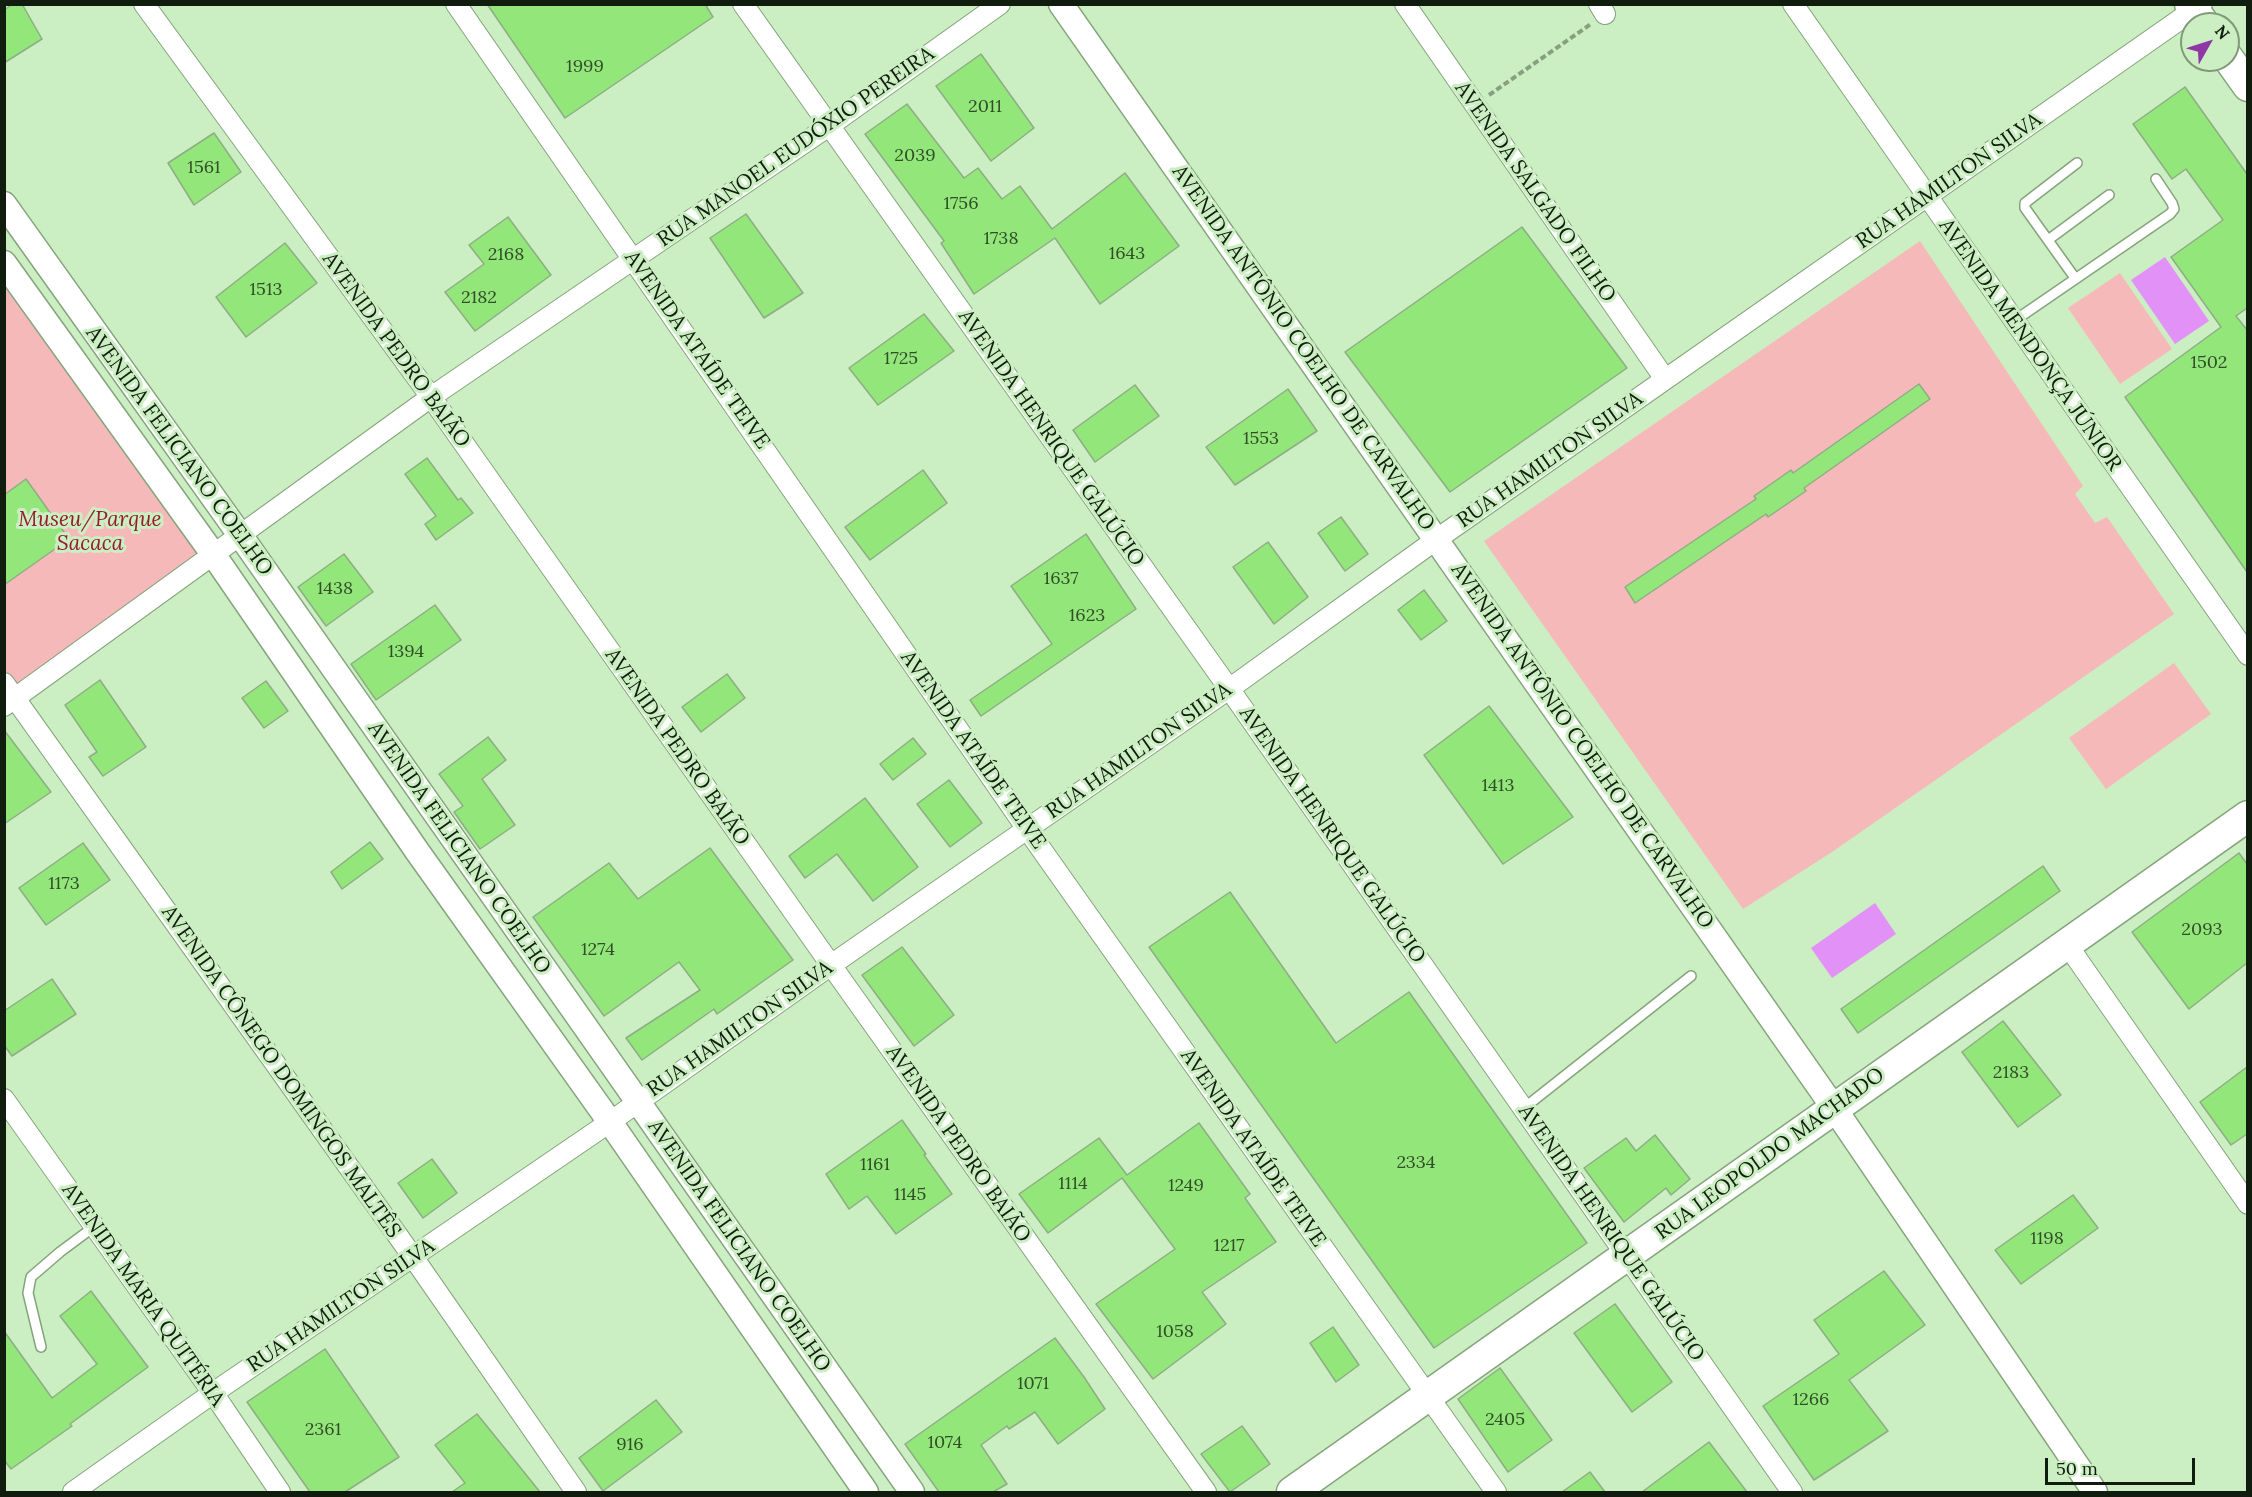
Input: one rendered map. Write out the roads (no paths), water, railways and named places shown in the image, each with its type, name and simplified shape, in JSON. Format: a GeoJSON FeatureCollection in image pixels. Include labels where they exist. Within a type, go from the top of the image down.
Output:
{"type":"FeatureCollection","features":[{"type":"Feature","properties":{"kind":"main road"},"geometry":{"type":"LineString","coordinates":[[2238,72],[2247,86]]}},
{"type":"Feature","properties":{"kind":"main road","name":"RUA LEOPOLDO MACHADO"},"geometry":{"type":"LineString","coordinates":[[1292,1492],[2247,816]]}},
{"type":"Feature","properties":{"kind":"street","name":"AVENIDA PEDRO BAIÃO"},"geometry":{"type":"LineString","coordinates":[[144,4],[431,397],[1206,1492]]}},
{"type":"Feature","properties":{"kind":"street","name":"AVENIDA ATAÍDE TEIVE"},"geometry":{"type":"LineString","coordinates":[[456,4],[1027,829],[1496,1492]]}},
{"type":"Feature","properties":{"kind":"street","name":"AVENIDA HENRIQUE GALÚCIO"},"geometry":{"type":"LineString","coordinates":[[743,4],[1229,689],[1792,1492]]}},
{"type":"Feature","properties":{"kind":"street","name":"RUA MANOEL EUDÓXIO PEREIRA"},"geometry":{"type":"LineString","coordinates":[[8,696],[240,535],[431,397],[829,126],[1000,4]]}},
{"type":"Feature","properties":{"kind":"street","name":"AVENIDA ANTÔNIO COELHO DE CARVALHO"},"geometry":{"type":"LineString","coordinates":[[1061,4],[1834,1108],[2095,1492]]}},
{"type":"Feature","properties":{"kind":"street","name":"AVENIDA SALGADO FILHO"},"geometry":{"type":"LineString","coordinates":[[1405,4],[1665,379]]}},
{"type":"Feature","properties":{"kind":"street","name":"AVENIDA MENDONÇA JÚNIOR"},"geometry":{"type":"LineString","coordinates":[[1793,4],[2247,655]]}},
{"type":"Feature","properties":{"kind":"street","name":"RUA HAMILTON SILVA"},"geometry":{"type":"LineString","coordinates":[[73,1492],[213,1393],[610,1122],[831,965],[1229,689],[1665,379],[2198,11]]}},
{"type":"Feature","properties":{"kind":"street","name":"AVENIDA FELICIANO COELHO"},"geometry":{"type":"LineString","coordinates":[[4,204],[240,535],[912,1492]]}},
{"type":"Feature","properties":{"kind":"street","name":"AVENIDA FELICIANO COELHO"},"geometry":{"type":"LineString","coordinates":[[4,263],[213,554],[417,851],[610,1122],[866,1492]]}},
{"type":"Feature","properties":{"kind":"street"},"geometry":{"type":"LineString","coordinates":[[102,398],[127,379]]}},
{"type":"Feature","properties":{"kind":"street","name":"AVENIDA CÔNEGO DOMINGOS MALTÊS"},"geometry":{"type":"LineString","coordinates":[[8,696],[413,1257],[576,1492]]}},
{"type":"Feature","properties":{"kind":"street"},"geometry":{"type":"LineString","coordinates":[[417,851],[446,831]]}},
{"type":"Feature","properties":{"kind":"street"},"geometry":{"type":"LineString","coordinates":[[2066,943],[2247,1204]]}},
{"type":"Feature","properties":{"kind":"street","name":"AVENIDA MARIA QUITÉRIA"},"geometry":{"type":"LineString","coordinates":[[4,1099],[213,1393],[280,1492]]}},
{"type":"Feature","properties":{"kind":"street"},"geometry":{"type":"LineString","coordinates":[[808,1408],[838,1387]]}},
{"type":"Feature","properties":{"kind":"lane"},"geometry":{"type":"LineString","coordinates":[[2075,278],[2025,208],[2025,203],[2077,163]]}},
{"type":"Feature","properties":{"kind":"lane"},"geometry":{"type":"LineString","coordinates":[[2014,321],[2170,214],[2174,209],[2172,203],[2156,179]]}},
{"type":"Feature","properties":{"kind":"lane"},"geometry":{"type":"LineString","coordinates":[[2048,240],[2109,195]]}},
{"type":"Feature","properties":{"kind":"lane"},"geometry":{"type":"LineString","coordinates":[[1524,1108],[1691,976]]}},
{"type":"Feature","properties":{"kind":"lane"},"geometry":{"type":"LineString","coordinates":[[41,1347],[28,1293],[32,1277],[60,1252],[95,1226]]}},
{"type":"Feature","properties":{"kind":"park label","name":"Museu/Parque Sacaca"},"geometry":{"type":"Point","coordinates":[90,532]}}]}
